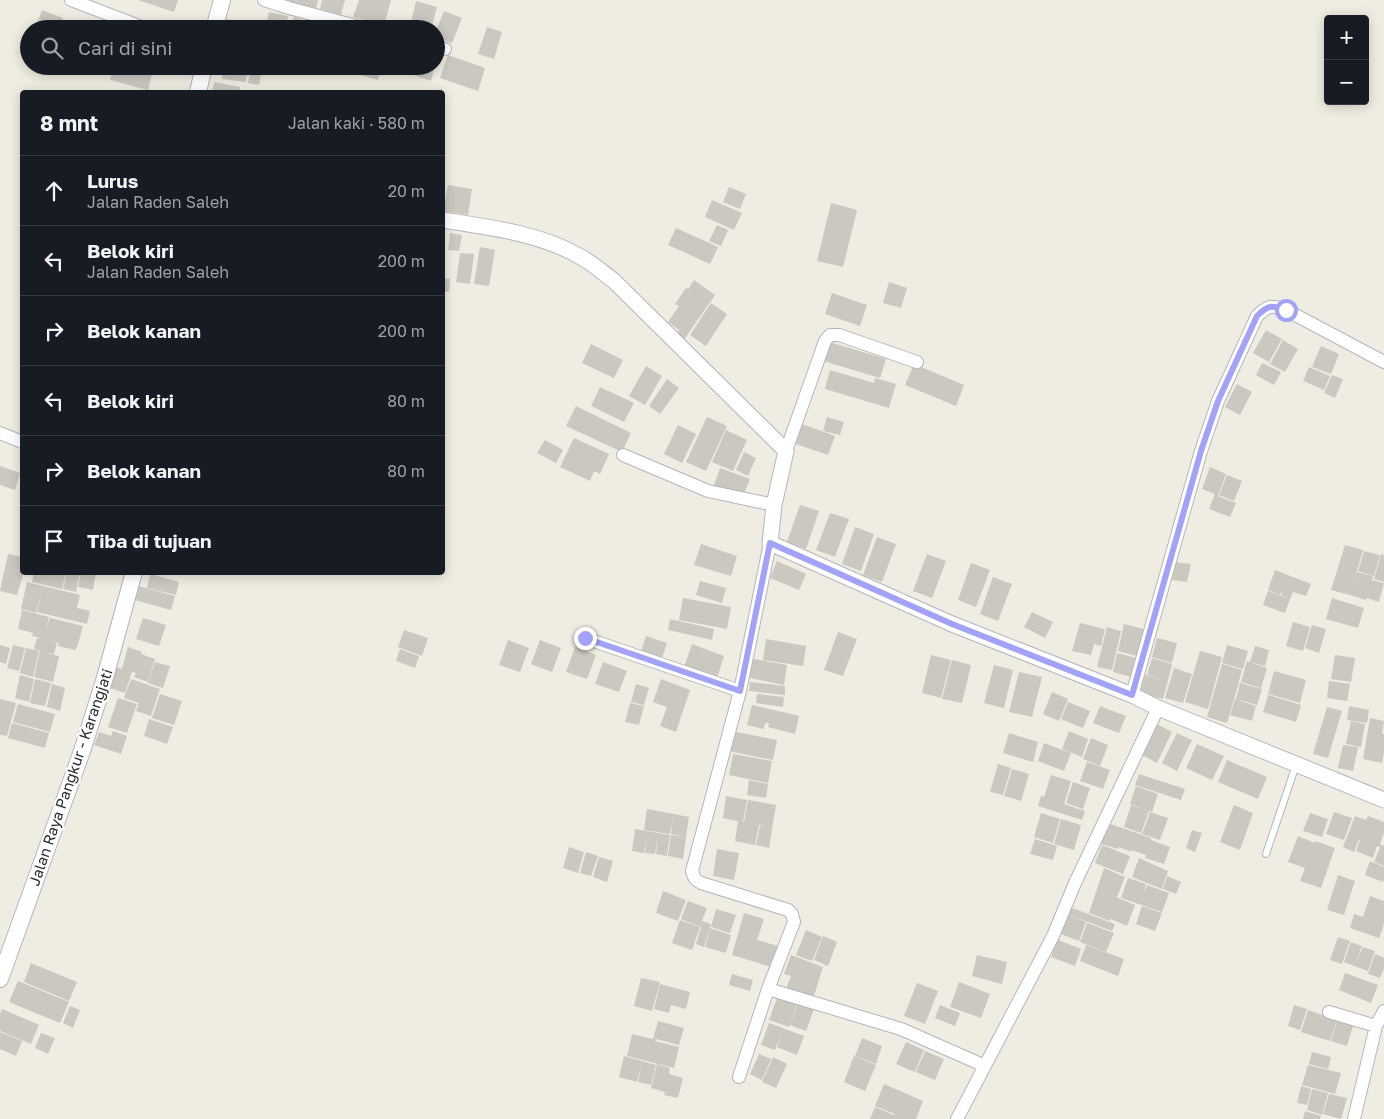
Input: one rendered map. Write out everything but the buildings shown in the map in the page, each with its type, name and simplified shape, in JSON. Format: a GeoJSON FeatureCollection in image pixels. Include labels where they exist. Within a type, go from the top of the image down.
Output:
{"type":"FeatureCollection","features":[{"type":"Feature","properties":{"kind":"main road"},"geometry":{"type":"LineString","coordinates":[[216,20],[222,0]]}},
{"type":"Feature","properties":{"kind":"main road"},"geometry":{"type":"LineString","coordinates":[[198,90],[202,75]]}},
{"type":"Feature","properties":{"kind":"main road","name":"Jalan Raya Pangkur - Karangjati"},"geometry":{"type":"LineString","coordinates":[[0,979],[82,751],[133,575]]}},
{"type":"Feature","properties":{"kind":"street"},"geometry":{"type":"LineString","coordinates":[[71,0],[123,20]]}},
{"type":"Feature","properties":{"kind":"street"},"geometry":{"type":"LineString","coordinates":[[264,0],[334,20]]}},
{"type":"Feature","properties":{"kind":"street"},"geometry":{"type":"LineString","coordinates":[[445,220],[506,230],[563,248],[581,257],[614,281],[786,451]]}},
{"type":"Feature","properties":{"kind":"street"},"geometry":{"type":"LineString","coordinates":[[1132,695],[1201,451],[1218,401],[1257,316],[1266,308],[1272,306],[1286,310],[1384,362]]}},
{"type":"Feature","properties":{"kind":"street"},"geometry":{"type":"LineString","coordinates":[[739,1077],[768,989],[794,922],[792,914],[788,910],[701,883],[693,877],[692,871],[740,691],[770,543],[774,505],[786,451],[825,341],[830,335],[839,335],[917,362]]}},
{"type":"Feature","properties":{"kind":"street"},"geometry":{"type":"LineString","coordinates":[[0,433],[20,441]]}},
{"type":"Feature","properties":{"kind":"street"},"geometry":{"type":"LineString","coordinates":[[623,454],[708,491],[774,505]]}},
{"type":"Feature","properties":{"kind":"street"},"geometry":{"type":"LineString","coordinates":[[770,543],[952,624],[1132,695],[1158,708],[1384,800]]}},
{"type":"Feature","properties":{"kind":"street"},"geometry":{"type":"LineString","coordinates":[[585,638],[740,691]]}},
{"type":"Feature","properties":{"kind":"street"},"geometry":{"type":"LineString","coordinates":[[956,1119],[1053,936],[1075,883],[1158,708]]}},
{"type":"Feature","properties":{"kind":"street"},"geometry":{"type":"LineString","coordinates":[[768,989],[901,1030],[985,1066]]}},
{"type":"Feature","properties":{"kind":"street"},"geometry":{"type":"LineString","coordinates":[[1354,1119],[1376,1026],[1384,1011]]}},
{"type":"Feature","properties":{"kind":"street"},"geometry":{"type":"LineString","coordinates":[[1328,1012],[1376,1026]]}},
{"type":"Feature","properties":{"kind":"lane"},"geometry":{"type":"LineString","coordinates":[[1266,854],[1297,764]]}},
{"type":"Feature","properties":{"kind":"route"},"geometry":{"type":"LineString","coordinates":[[585,638],[740,691],[770,543],[952,624],[1132,695],[1201,451],[1218,401],[1257,316],[1266,308],[1272,306],[1286,310]]}}]}
